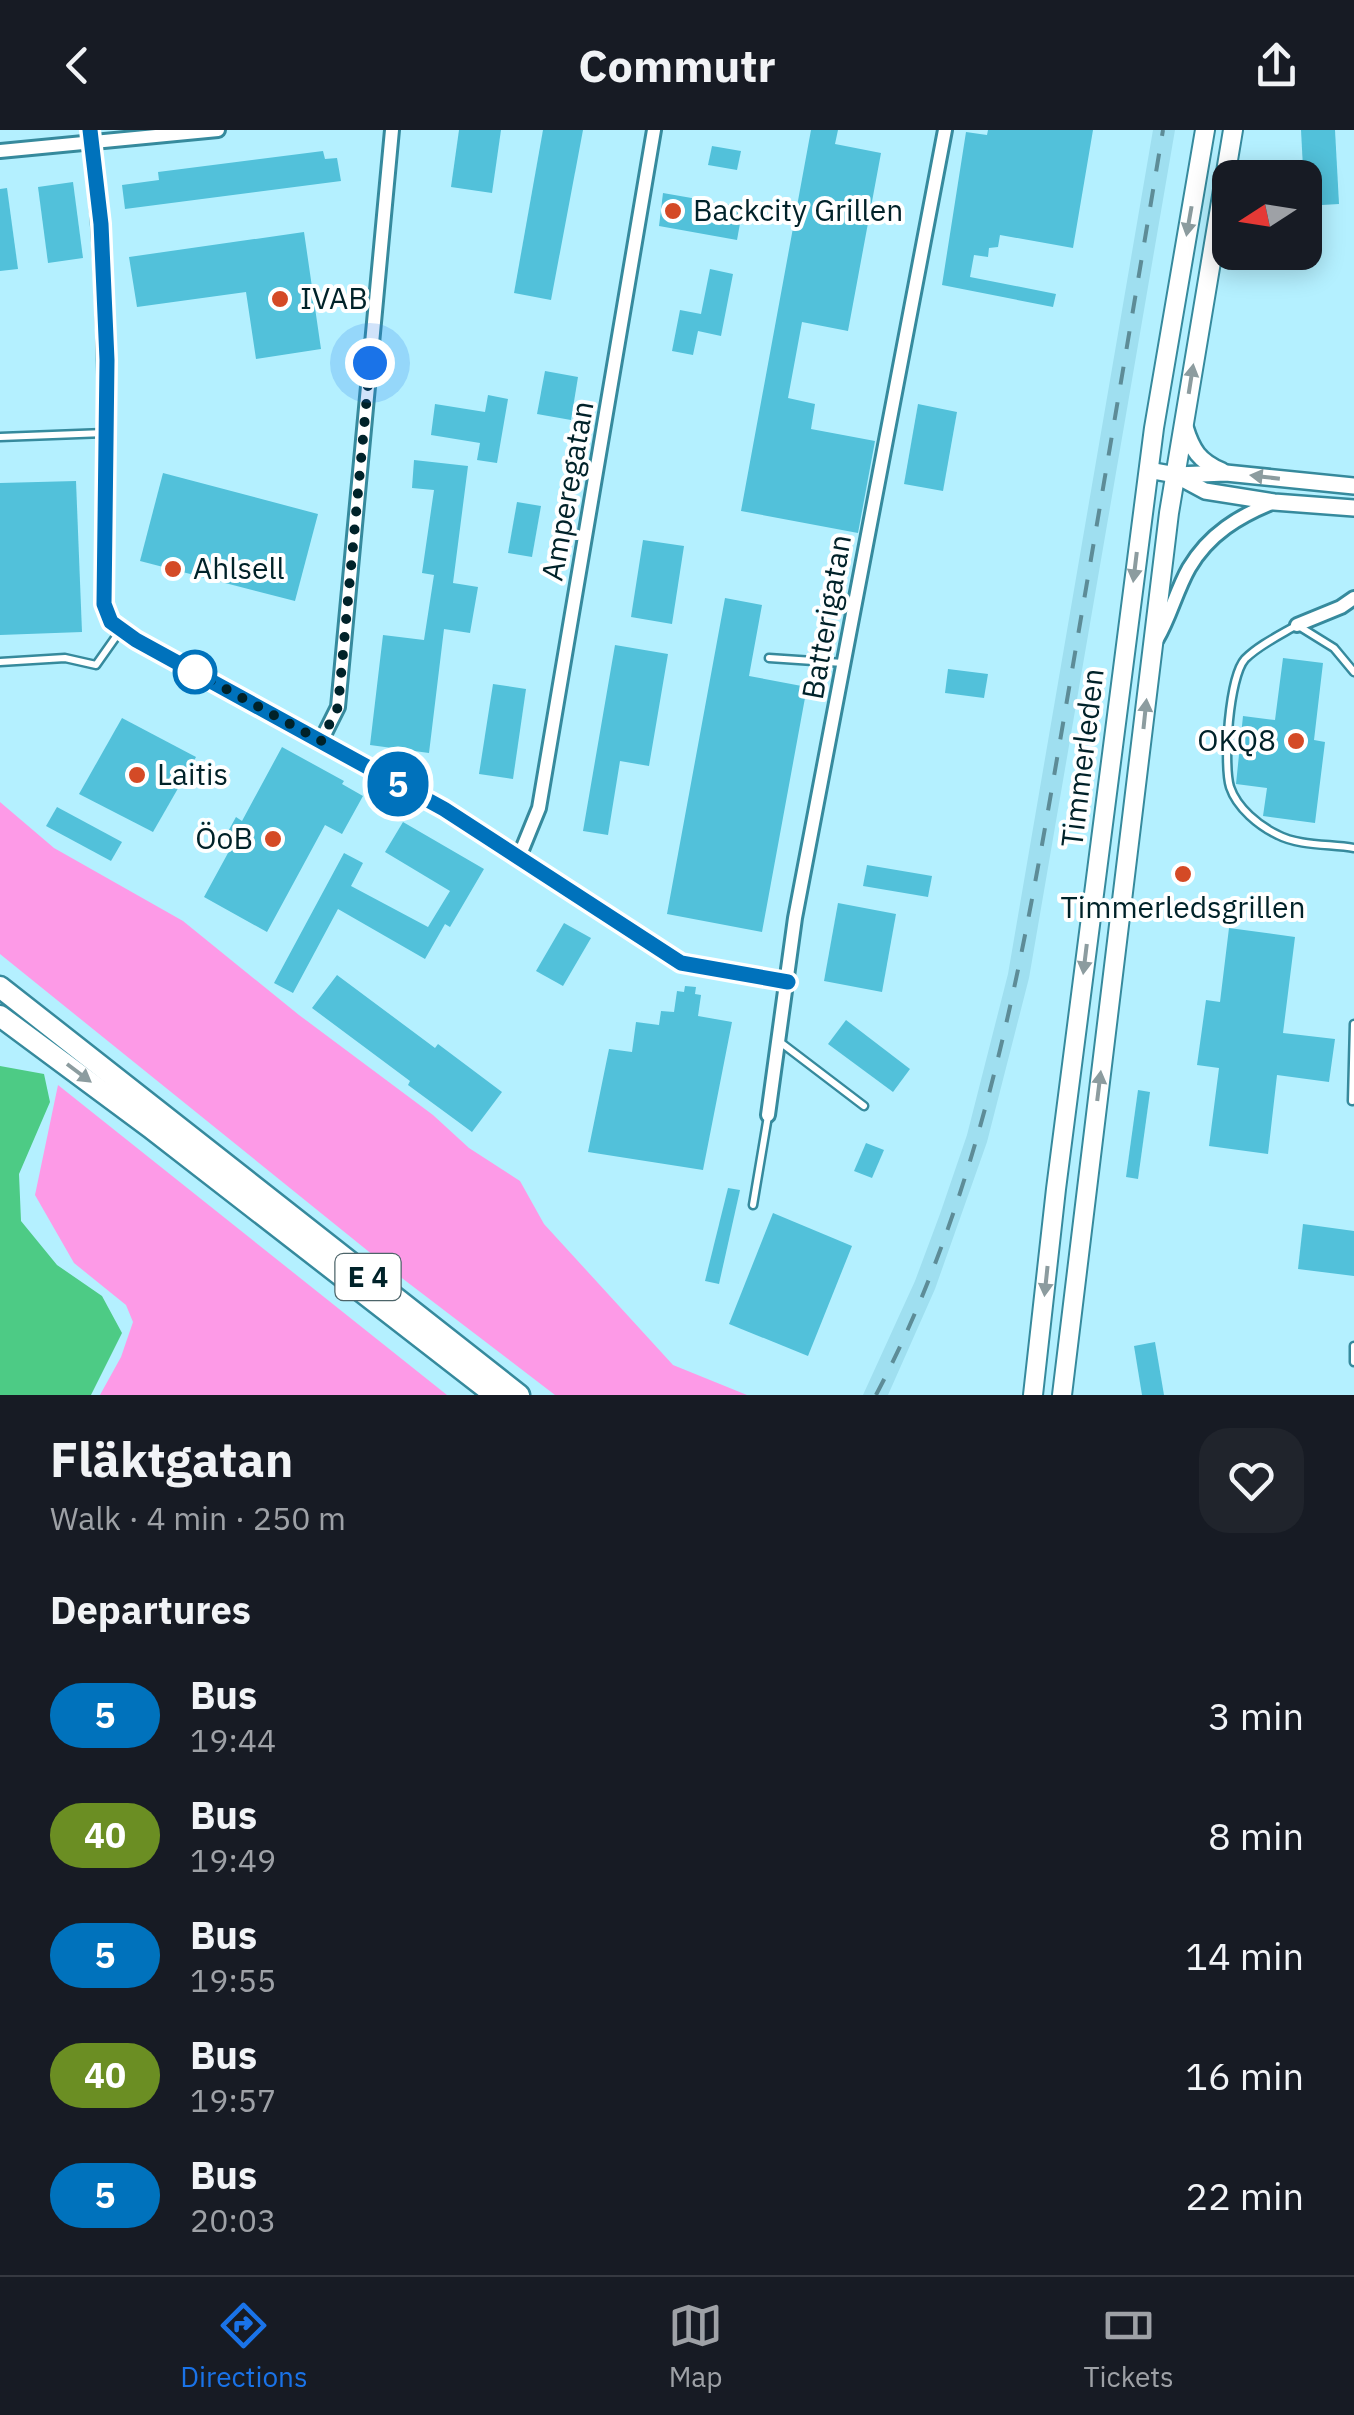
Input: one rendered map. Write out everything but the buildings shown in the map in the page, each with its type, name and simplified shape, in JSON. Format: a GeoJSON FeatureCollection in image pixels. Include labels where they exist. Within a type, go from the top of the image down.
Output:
{"type":"FeatureCollection","features":[{"type":"Feature","properties":{"kind":"highway","name":"E 4"},"geometry":{"type":"LineString","coordinates":[[0,988],[518,1395]]}},
{"type":"Feature","properties":{"kind":"highway","name":"E 4"},"geometry":{"type":"LineString","coordinates":[[0,1016],[136,1116],[495,1395]]}},
{"type":"Feature","properties":{"kind":"main road","name":"Timmerleden"},"geometry":{"type":"LineString","coordinates":[[1033,1395],[1058,1169],[1148,470],[1205,130]]}},
{"type":"Feature","properties":{"kind":"main road","name":"Timmerleden"},"geometry":{"type":"LineString","coordinates":[[1062,1395],[1176,475],[1234,130]]}},
{"type":"Feature","properties":{"kind":"street"},"geometry":{"type":"LineString","coordinates":[[0,151],[91,137],[218,130]]}},
{"type":"Feature","properties":{"kind":"street"},"geometry":{"type":"LineString","coordinates":[[321,741],[338,707],[392,130]]}},
{"type":"Feature","properties":{"kind":"street","name":"Amperegatan"},"geometry":{"type":"LineString","coordinates":[[520,857],[540,808],[654,130]]}},
{"type":"Feature","properties":{"kind":"street","name":"Batterigatan"},"geometry":{"type":"LineString","coordinates":[[768,1115],[795,918],[945,130]]}},
{"type":"Feature","properties":{"kind":"street"},"geometry":{"type":"LineString","coordinates":[[91,137],[101,224],[107,360],[104,604],[111,622],[444,809],[681,963],[788,982]]}},
{"type":"Feature","properties":{"kind":"street"},"geometry":{"type":"LineString","coordinates":[[1184,424],[1191,447],[1203,463],[1226,472]]}},
{"type":"Feature","properties":{"kind":"street"},"geometry":{"type":"LineString","coordinates":[[1148,470],[1176,475],[1226,472],[1354,486]]}},
{"type":"Feature","properties":{"kind":"street"},"geometry":{"type":"LineString","coordinates":[[1176,475],[1205,490],[1274,502],[1354,508]]}},
{"type":"Feature","properties":{"kind":"street"},"geometry":{"type":"LineString","coordinates":[[1153,646],[1170,617],[1188,569],[1208,542],[1247,512],[1274,502]]}},
{"type":"Feature","properties":{"kind":"street"},"geometry":{"type":"LineString","coordinates":[[1296,626],[1341,608],[1354,598]]}},
{"type":"Feature","properties":{"kind":"lane"},"geometry":{"type":"LineString","coordinates":[[0,437],[106,433]]}},
{"type":"Feature","properties":{"kind":"lane"},"geometry":{"type":"LineString","coordinates":[[1354,672],[1334,648],[1296,626],[1242,661],[1232,698],[1228,755],[1230,786],[1260,824],[1282,838],[1354,848]]}},
{"type":"Feature","properties":{"kind":"lane"},"geometry":{"type":"LineString","coordinates":[[0,662],[65,658],[96,665],[121,629]]}},
{"type":"Feature","properties":{"kind":"lane"},"geometry":{"type":"LineString","coordinates":[[769,658],[845,662]]}},
{"type":"Feature","properties":{"kind":"lane"},"geometry":{"type":"LineString","coordinates":[[1352,1100],[1354,1024]]}},
{"type":"Feature","properties":{"kind":"lane"},"geometry":{"type":"LineString","coordinates":[[780,1042],[864,1106]]}},
{"type":"Feature","properties":{"kind":"lane"},"geometry":{"type":"LineString","coordinates":[[753,1205],[768,1115]]}},
{"type":"Feature","properties":{"kind":"lane"},"geometry":{"type":"LineString","coordinates":[[1354,1346],[1354,1362]]}},
{"type":"Feature","properties":{"kind":"shaded area"},"geometry":{"type":"Polygon","coordinates":[[[1153,130],[1175,130],[1029,978],[987,1142],[935,1289],[888,1395],[863,1395],[915,1281],[940,1214],[967,1135],[1008,974],[1153,130]]]}},
{"type":"Feature","properties":{"kind":"shaded area"},"geometry":{"type":"Polygon","coordinates":[[[0,802],[54,848],[183,921],[299,1015],[433,1115],[469,1148],[520,1181],[544,1224],[673,1365],[747,1395],[555,1395],[394,1272],[0,954],[0,802]]]}},
{"type":"Feature","properties":{"kind":"shaded area"},"geometry":{"type":"Polygon","coordinates":[[[0,1066],[44,1074],[50,1102],[19,1174],[21,1221],[57,1265],[102,1296],[122,1333],[91,1395],[0,1395],[0,1066]]]}},
{"type":"Feature","properties":{"kind":"shaded area"},"geometry":{"type":"Polygon","coordinates":[[[58,1085],[447,1395],[100,1395],[121,1357],[133,1322],[126,1305],[74,1263],[35,1195],[58,1085]]]}},
{"type":"Feature","properties":{"kind":"railway"},"geometry":{"type":"LineString","coordinates":[[876,1395],[947,1232],[974,1148],[1017,975],[1163,130]]}},
{"type":"Feature","properties":{"kind":"bus line","name":"5"},"geometry":{"type":"LineString","coordinates":[[90,130],[101,224],[107,360],[104,604],[111,622],[136,640],[444,809],[681,963],[788,982]]}},
{"type":"Feature","properties":{"kind":"place","name":"Backcity Grillen"},"geometry":{"type":"Point","coordinates":[673,211]}},
{"type":"Feature","properties":{"kind":"place","name":"IVAB"},"geometry":{"type":"Point","coordinates":[280,299]}},
{"type":"Feature","properties":{"kind":"place","name":"Ahlsell"},"geometry":{"type":"Point","coordinates":[173,569]}},
{"type":"Feature","properties":{"kind":"place","name":"OKQ8"},"geometry":{"type":"Point","coordinates":[1296,741]}},
{"type":"Feature","properties":{"kind":"place","name":"Laitis"},"geometry":{"type":"Point","coordinates":[137,775]}},
{"type":"Feature","properties":{"kind":"place","name":"ÖoB"},"geometry":{"type":"Point","coordinates":[273,839]}},
{"type":"Feature","properties":{"kind":"place","name":"Timmerledsgrillen"},"geometry":{"type":"Point","coordinates":[1183,874]}},
{"type":"Feature","properties":{"kind":"route"},"geometry":{"type":"LineString","coordinates":[[195,672],[321,741],[338,707],[370,363]]}}]}
